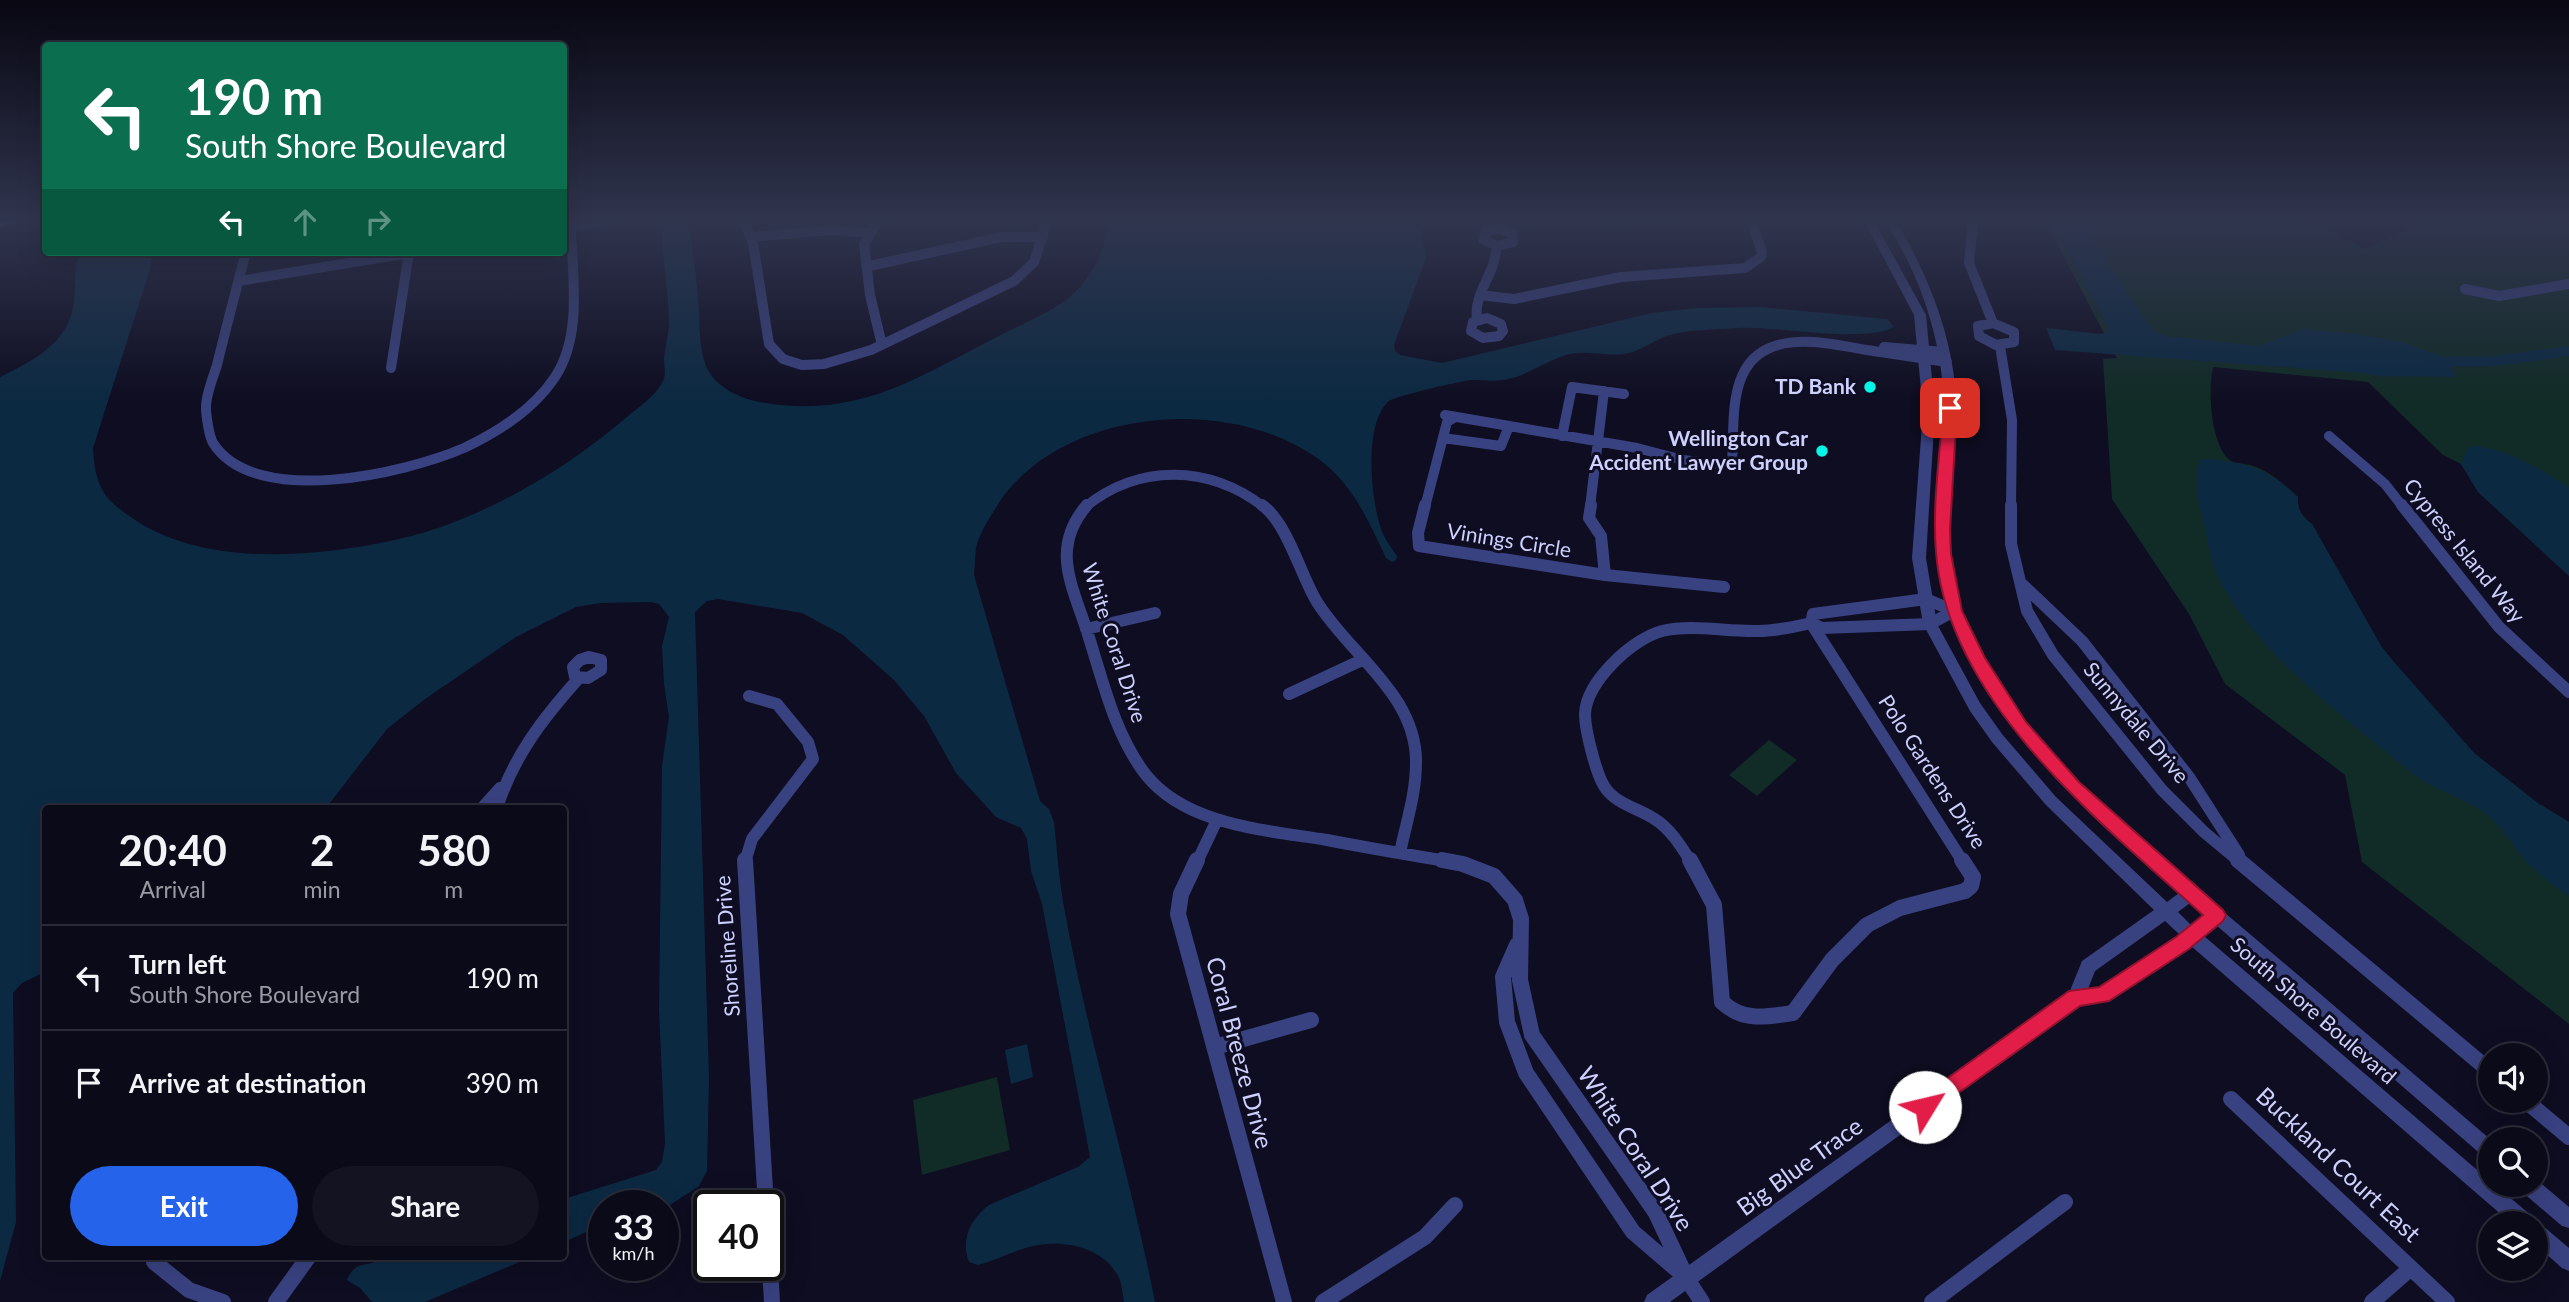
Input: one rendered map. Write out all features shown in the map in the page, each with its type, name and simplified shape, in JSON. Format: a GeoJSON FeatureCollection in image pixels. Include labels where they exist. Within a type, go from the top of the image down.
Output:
{"type":"FeatureCollection","features":[{"type":"Feature","properties":{"kind":"street"},"geometry":{"type":"LineString","coordinates":[[246,280],[239,281],[206,406],[205,419],[209,436],[228,458],[263,474],[310,481],[360,478],[412,467],[463,448],[512,419],[548,387],[564,363],[571,339],[569,280]]}},
{"type":"Feature","properties":{"kind":"street"},"geometry":{"type":"LineString","coordinates":[[391,368],[406,280]]}},
{"type":"Feature","properties":{"kind":"street"},"geometry":{"type":"LineString","coordinates":[[758,280],[767,340],[774,351],[794,362],[824,365],[847,360],[882,345],[1015,280]]}},
{"type":"Feature","properties":{"kind":"street"},"geometry":{"type":"LineString","coordinates":[[869,280],[870,295],[882,345]]}},
{"type":"Feature","properties":{"kind":"street"},"geometry":{"type":"LineString","coordinates":[[1477,320],[1475,310],[1489,280]]}},
{"type":"Feature","properties":{"kind":"street"},"geometry":{"type":"LineString","coordinates":[[1480,295],[1514,299],[1604,280]]}},
{"type":"Feature","properties":{"kind":"street","name":"South Shore Boulevard"},"geometry":{"type":"LineString","coordinates":[[1901,280],[1920,315],[1929,411],[1919,558],[1930,624],[1975,707],[2022,769],[2059,809],[2167,913],[2511,1211]]}},
{"type":"Feature","properties":{"kind":"street","name":"South Shore Boulevard"},"geometry":{"type":"LineString","coordinates":[[1922,280],[1929,293],[1946,357],[1950,430],[1942,530],[1943,554],[1954,611],[1993,686],[2045,757],[2105,818],[2478,1141]]}},
{"type":"Feature","properties":{"kind":"street","name":"Sunnydale Drive"},"geometry":{"type":"LineString","coordinates":[[1976,280],[1993,323],[2010,328],[2015,335],[2014,342],[2000,346],[2012,421],[2011,544],[2023,585],[2027,611],[2053,655],[2162,790],[2204,832],[2478,1061]]}},
{"type":"Feature","properties":{"kind":"street"},"geometry":{"type":"LineString","coordinates":[[2465,289],[2499,296],[2569,284]]}},
{"type":"Feature","properties":{"kind":"street"},"geometry":{"type":"LineString","coordinates":[[1993,323],[1982,324],[1977,333],[1983,340],[2000,346]]}},
{"type":"Feature","properties":{"kind":"street","name":"Vinings Circle"},"geometry":{"type":"LineString","coordinates":[[1724,587],[1605,575],[1419,546],[1418,533],[1450,416],[1683,460],[1726,465],[1732,461],[1739,380],[1752,358],[1797,341],[1946,357]]}},
{"type":"Feature","properties":{"kind":"street"},"geometry":{"type":"LineString","coordinates":[[1562,436],[1572,387],[1624,394]]}},
{"type":"Feature","properties":{"kind":"street","name":"Vinings Circle"},"geometry":{"type":"LineString","coordinates":[[1604,391],[1588,518],[1601,536],[1605,575]]}},
{"type":"Feature","properties":{"kind":"street"},"geometry":{"type":"LineString","coordinates":[[1443,438],[1501,446],[1509,426]]}},
{"type":"Feature","properties":{"kind":"street","name":"Cypress Island Way"},"geometry":{"type":"LineString","coordinates":[[2329,436],[2385,484],[2499,627],[2569,692]]}},
{"type":"Feature","properties":{"kind":"street","name":"White Coral Drive"},"geometry":{"type":"LineString","coordinates":[[1400,853],[1415,772],[1414,740],[1406,716],[1325,614],[1269,510],[1249,492],[1236,485],[1191,473],[1155,475],[1124,483],[1097,498],[1077,517],[1068,534],[1064,552],[1086,629],[1124,742],[1133,759],[1159,788],[1176,801],[1217,820],[1474,867],[1494,876],[1509,891],[1519,909],[1520,980],[1532,1035],[1656,1213],[1687,1279]]}},
{"type":"Feature","properties":{"kind":"street","name":"Sunnydale Drive"},"geometry":{"type":"LineString","coordinates":[[2023,585],[2082,641],[2189,777],[2246,867]]}},
{"type":"Feature","properties":{"kind":"street"},"geometry":{"type":"LineString","coordinates":[[1926,599],[1954,611]]}},
{"type":"Feature","properties":{"kind":"street","name":"Polo Gardens Drive"},"geometry":{"type":"LineString","coordinates":[[1926,599],[1813,614],[1811,623],[1973,877],[1971,886],[1965,891],[1883,915],[1868,925],[1842,947],[1793,1013],[1740,1017],[1729,1011],[1721,1002],[1714,905],[1711,897],[1676,840],[1662,825],[1644,811],[1616,797],[1602,784],[1584,713],[1595,687],[1611,665],[1629,649],[1660,631],[1758,631],[1811,623],[1822,628],[1930,624],[1954,611]]}},
{"type":"Feature","properties":{"kind":"street"},"geometry":{"type":"LineString","coordinates":[[1086,629],[1155,613]]}},
{"type":"Feature","properties":{"kind":"street"},"geometry":{"type":"LineString","coordinates":[[1289,694],[1362,660]]}},
{"type":"Feature","properties":{"kind":"street"},"geometry":{"type":"LineString","coordinates":[[498,805],[504,784],[535,728],[579,678]]}},
{"type":"Feature","properties":{"kind":"street","name":"Shoreline Drive"},"geometry":{"type":"LineString","coordinates":[[749,696],[777,704],[808,742],[813,759],[752,839],[745,858],[765,1190]]}},
{"type":"Feature","properties":{"kind":"street"},"geometry":{"type":"LineString","coordinates":[[485,805],[504,784]]}},
{"type":"Feature","properties":{"kind":"street","name":"Coral Breeze Drive"},"geometry":{"type":"LineString","coordinates":[[1217,820],[1178,904],[1180,924],[1284,1302]]}},
{"type":"Feature","properties":{"kind":"street"},"geometry":{"type":"LineString","coordinates":[[2076,998],[2088,966],[2192,893]]}},
{"type":"Feature","properties":{"kind":"street","name":"Big Blue Trace"},"geometry":{"type":"LineString","coordinates":[[1654,1302],[2076,998],[2102,995],[2192,936],[2217,915]]}},
{"type":"Feature","properties":{"kind":"street","name":"White Coral Drive"},"geometry":{"type":"LineString","coordinates":[[1520,938],[1503,977],[1507,1022],[1526,1073],[1633,1232],[1687,1279]]}},
{"type":"Feature","properties":{"kind":"street"},"geometry":{"type":"LineString","coordinates":[[1215,1047],[1311,1020]]}},
{"type":"Feature","properties":{"kind":"street","name":"Buckland Court East"},"geometry":{"type":"LineString","coordinates":[[2231,1099],[2447,1302]]}},
{"type":"Feature","properties":{"kind":"street"},"geometry":{"type":"LineString","coordinates":[[2540,1113],[2569,1137]]}},
{"type":"Feature","properties":{"kind":"street"},"geometry":{"type":"LineString","coordinates":[[2543,1197],[2569,1219]]}},
{"type":"Feature","properties":{"kind":"street"},"geometry":{"type":"LineString","coordinates":[[1932,1302],[2065,1202]]}},
{"type":"Feature","properties":{"kind":"street"},"geometry":{"type":"LineString","coordinates":[[1323,1302],[1425,1237],[1455,1205]]}},
{"type":"Feature","properties":{"kind":"street"},"geometry":{"type":"LineString","coordinates":[[2548,1243],[2569,1261]]}},
{"type":"Feature","properties":{"kind":"street"},"geometry":{"type":"LineString","coordinates":[[154,1260],[153,1262],[189,1290],[223,1302]]}},
{"type":"Feature","properties":{"kind":"street"},"geometry":{"type":"LineString","coordinates":[[276,1302],[306,1260]]}},
{"type":"Feature","properties":{"kind":"street"},"geometry":{"type":"LineString","coordinates":[[2372,1302],[2411,1268]]}},
{"type":"Feature","properties":{"kind":"street"},"geometry":{"type":"LineString","coordinates":[[1687,1279],[1702,1302]]}},
{"type":"Feature","properties":{"kind":"street"},"geometry":{"type":"LineString","coordinates":[[771,1281],[772,1302]]}},
{"type":"Feature","properties":{"kind":"green space"},"geometry":{"type":"Polygon","coordinates":[[[2076,280],[2569,280],[2569,576],[2478,492],[2461,464],[2443,455],[2368,382],[2213,367],[2211,389],[2212,417],[2224,454],[2231,461],[2266,472],[2298,497],[2301,512],[2312,524],[2381,646],[2393,661],[2474,753],[2539,804],[2569,822],[2569,1024],[2362,862],[2345,775],[2225,684],[2189,614],[2112,499],[2103,359],[2117,358],[2076,280]]]}},
{"type":"Feature","properties":{"kind":"green space"},"geometry":{"type":"Polygon","coordinates":[[[1769,740],[1797,760],[1757,796],[1729,775],[1769,740]]]}},
{"type":"Feature","properties":{"kind":"green space"},"geometry":{"type":"Polygon","coordinates":[[[997,1077],[1010,1150],[922,1175],[913,1100],[997,1077]]]}},
{"type":"Feature","properties":{"kind":"water"},"geometry":{"type":"Polygon","coordinates":[[[75,280],[147,280],[93,448],[96,474],[104,493],[113,504],[156,532],[220,551],[254,554],[290,554],[358,547],[422,533],[486,509],[547,476],[603,437],[646,401],[664,380],[669,326],[666,280],[696,280],[702,350],[706,366],[716,381],[731,392],[748,399],[799,406],[830,405],[886,391],[1052,309],[1072,295],[1086,280],[1418,280],[1394,345],[1395,351],[1400,355],[1442,363],[1652,313],[1695,308],[1759,307],[1887,319],[1894,327],[1861,334],[1753,328],[1688,331],[1667,336],[1629,353],[1566,355],[1515,377],[1465,381],[1389,401],[1375,426],[1372,482],[1381,529],[1397,556],[1392,562],[1386,558],[1354,496],[1336,474],[1289,442],[1247,427],[1202,420],[1155,420],[1109,429],[1066,445],[1029,469],[1000,501],[978,542],[974,575],[1040,801],[1049,809],[1054,822],[1062,896],[1074,957],[1155,1302],[1124,1302],[1120,1280],[1113,1268],[1092,1251],[1079,1247],[1065,1244],[1038,1245],[978,1265],[969,1262],[966,1245],[969,1230],[989,1205],[1078,1167],[1090,1157],[1042,904],[1031,871],[1027,839],[1021,828],[996,817],[956,773],[924,716],[894,680],[843,635],[802,613],[718,599],[707,601],[695,612],[709,1078],[707,1171],[699,1186],[679,1199],[679,1190],[593,1190],[656,1170],[662,1162],[665,1143],[659,1010],[662,766],[669,717],[662,646],[669,617],[659,604],[651,602],[600,603],[576,607],[516,637],[425,699],[387,729],[328,805],[42,805],[42,973],[22,983],[13,993],[16,1222],[0,1281],[0,377],[46,350],[63,331],[73,307],[75,280]]]}},
{"type":"Feature","properties":{"kind":"water"},"geometry":{"type":"Polygon","coordinates":[[[2083,280],[2118,280],[2154,331],[2167,336],[2259,346],[2304,329],[2356,334],[2401,342],[2441,356],[2449,363],[2456,377],[2379,376],[2055,350],[2046,328],[2101,334],[2110,331],[2083,280]]]}},
{"type":"Feature","properties":{"kind":"water"},"geometry":{"type":"Polygon","coordinates":[[[2474,446],[2511,455],[2569,488],[2569,576],[2478,492],[2461,464],[2467,449],[2474,446]]]}},
{"type":"Feature","properties":{"kind":"water"},"geometry":{"type":"Polygon","coordinates":[[[2209,459],[2257,469],[2277,480],[2298,497],[2301,513],[2312,524],[2381,646],[2393,661],[2474,753],[2539,804],[2569,822],[2569,896],[2545,879],[2524,859],[2492,819],[2412,773],[2333,709],[2256,633],[2235,606],[2212,561],[2197,485],[2200,460],[2209,459]]]}},
{"type":"Feature","properties":{"kind":"water"},"geometry":{"type":"Polygon","coordinates":[[[1027,1044],[1033,1077],[1011,1084],[1005,1050],[1027,1044]]]}},
{"type":"Feature","properties":{"kind":"water"},"geometry":{"type":"Polygon","coordinates":[[[588,1191],[588,1231],[567,1241],[567,1198],[588,1191]]]}},
{"type":"Feature","properties":{"kind":"water"},"geometry":{"type":"Polygon","coordinates":[[[524,1260],[425,1302],[372,1302],[360,1288],[347,1280],[359,1266],[379,1261],[524,1260]]]}},
{"type":"Feature","properties":{"kind":"waterway"},"geometry":{"type":"LineString","coordinates":[[2435,362],[2495,361],[2569,351]]}},
{"type":"Feature","properties":{"kind":"place","name":"TD Bank"},"geometry":{"type":"Point","coordinates":[1870,387]}},
{"type":"Feature","properties":{"kind":"place","name":"Wellington Car Accident Lawyer Group"},"geometry":{"type":"Point","coordinates":[1822,451]}},
{"type":"Feature","properties":{"kind":"route"},"geometry":{"type":"LineString","coordinates":[[1925,1107],[2076,998],[2102,995],[2182,943],[2217,915],[2073,787],[2045,757],[1999,697],[1978,661],[1954,611],[1943,554],[1942,530],[1950,408]]}}]}
